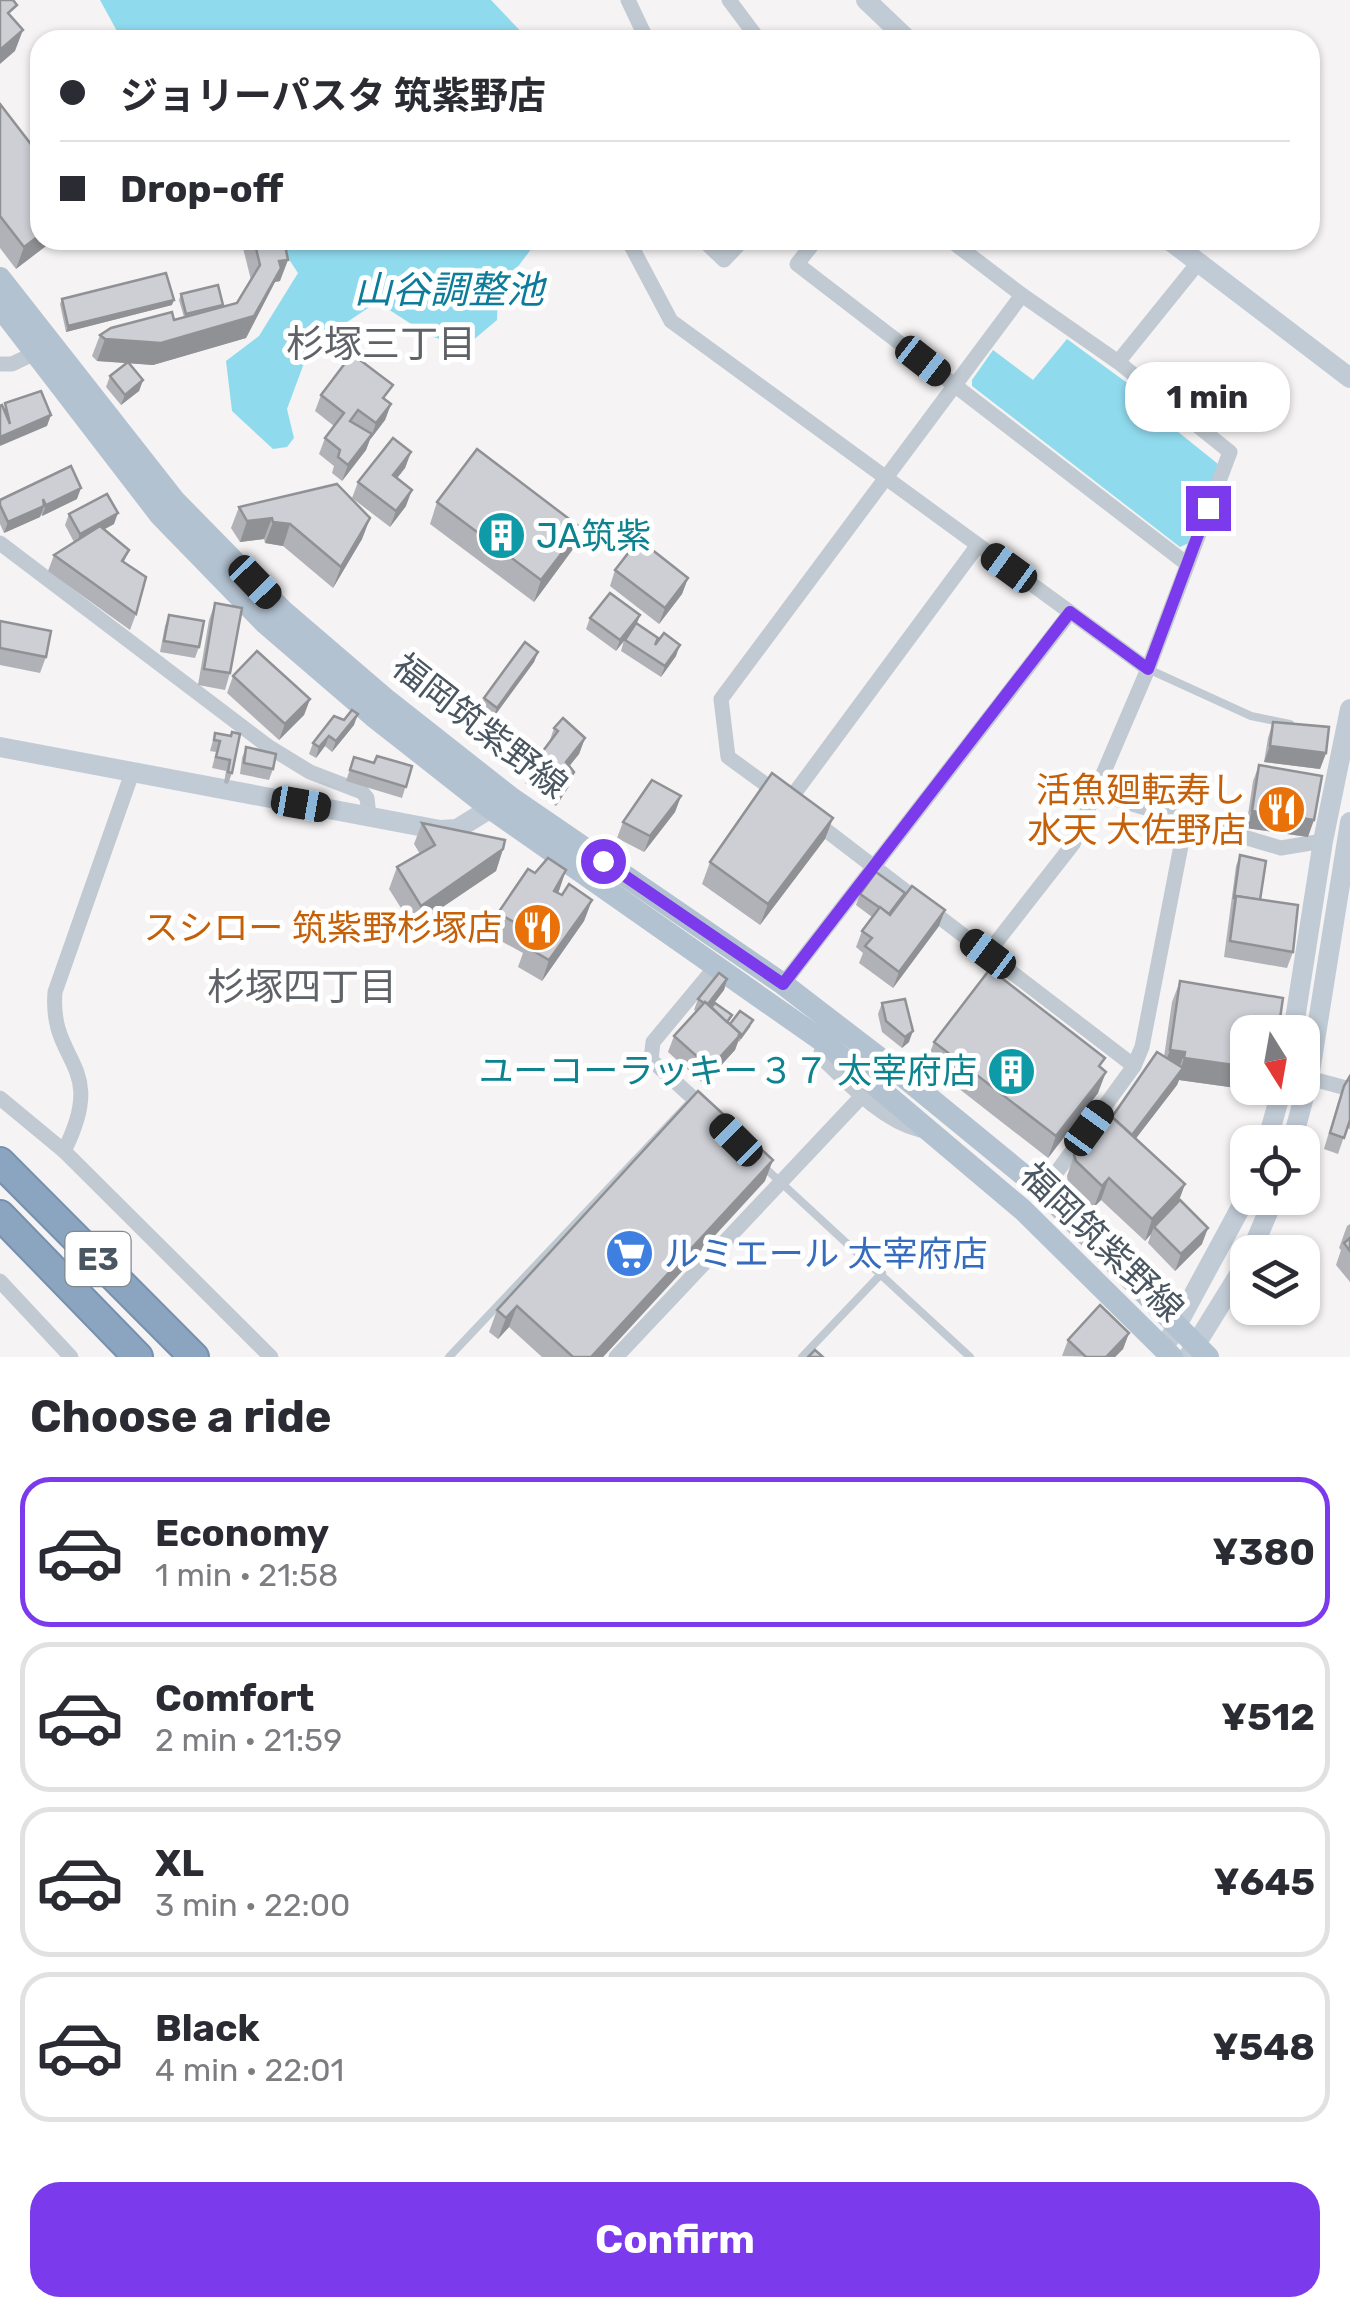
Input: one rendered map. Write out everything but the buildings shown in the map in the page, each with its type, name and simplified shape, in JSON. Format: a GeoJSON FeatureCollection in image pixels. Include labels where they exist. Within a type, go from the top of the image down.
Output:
{"type":"FeatureCollection","features":[{"type":"Feature","properties":{"kind":"highway","name":"E3"},"geometry":{"type":"LineString","coordinates":[[0,1162],[194,1357]]}},
{"type":"Feature","properties":{"kind":"highway","name":"E3"},"geometry":{"type":"LineString","coordinates":[[0,1216],[138,1357]]}},
{"type":"Feature","properties":{"kind":"main road"},"geometry":{"type":"LineString","coordinates":[[866,0],[896,30]]}},
{"type":"Feature","properties":{"kind":"main road"},"geometry":{"type":"LineString","coordinates":[[1182,250],[1350,378]]}},
{"type":"Feature","properties":{"kind":"main road","name":"福岡筑紫野線"},"geometry":{"type":"LineString","coordinates":[[0,278],[176,501],[282,610],[500,802],[824,1042],[1023,1210],[1164,1354]]}},
{"type":"Feature","properties":{"kind":"main road","name":"福岡筑紫野線"},"geometry":{"type":"LineString","coordinates":[[0,307],[160,515],[266,624],[373,716],[783,984],[899,1072],[1043,1191],[1178,1326],[1198,1353]]}},
{"type":"Feature","properties":{"kind":"main road"},"geometry":{"type":"LineString","coordinates":[[1296,1015],[1323,841],[1334,734],[1350,709]]}},
{"type":"Feature","properties":{"kind":"main road"},"geometry":{"type":"LineString","coordinates":[[0,747],[449,830],[500,802]]}},
{"type":"Feature","properties":{"kind":"main road"},"geometry":{"type":"LineString","coordinates":[[1320,1016],[1346,869],[1349,829],[1323,841]]}},
{"type":"Feature","properties":{"kind":"main road"},"geometry":{"type":"LineString","coordinates":[[1164,1354],[1237,1215]]}},
{"type":"Feature","properties":{"kind":"main road"},"geometry":{"type":"LineString","coordinates":[[1198,1353],[1230,1293]]}},
{"type":"Feature","properties":{"kind":"street"},"geometry":{"type":"LineString","coordinates":[[628,0],[642,30]]}},
{"type":"Feature","properties":{"kind":"street"},"geometry":{"type":"LineString","coordinates":[[728,0],[750,30]]}},
{"type":"Feature","properties":{"kind":"street"},"geometry":{"type":"LineString","coordinates":[[633,250],[671,321],[1148,669]]}},
{"type":"Feature","properties":{"kind":"street"},"geometry":{"type":"LineString","coordinates":[[714,250],[724,260],[734,250]]}},
{"type":"Feature","properties":{"kind":"street"},"geometry":{"type":"LineString","coordinates":[[808,250],[797,264],[1186,564]]}},
{"type":"Feature","properties":{"kind":"street"},"geometry":{"type":"LineString","coordinates":[[963,250],[1118,362],[1230,452],[1148,669],[1073,844],[988,954]]}},
{"type":"Feature","properties":{"kind":"street"},"geometry":{"type":"LineString","coordinates":[[1118,362],[1198,262]]}},
{"type":"Feature","properties":{"kind":"street"},"geometry":{"type":"LineString","coordinates":[[1022,295],[722,700],[728,757],[1134,1066]]}},
{"type":"Feature","properties":{"kind":"street"},"geometry":{"type":"LineString","coordinates":[[0,364],[12,364],[36,352]]}},
{"type":"Feature","properties":{"kind":"street"},"geometry":{"type":"LineString","coordinates":[[0,544],[269,747],[310,772],[362,792],[367,798],[369,816]]}},
{"type":"Feature","properties":{"kind":"street"},"geometry":{"type":"LineString","coordinates":[[788,802],[978,546]]}},
{"type":"Feature","properties":{"kind":"street"},"geometry":{"type":"LineString","coordinates":[[783,984],[1070,612]]}},
{"type":"Feature","properties":{"kind":"street"},"geometry":{"type":"LineString","coordinates":[[64,1151],[77,1125],[83,1098],[81,1078],[57,1031],[55,992],[132,773]]}},
{"type":"Feature","properties":{"kind":"street"},"geometry":{"type":"LineString","coordinates":[[1095,793],[1281,848],[1323,841]]}},
{"type":"Feature","properties":{"kind":"street"},"geometry":{"type":"LineString","coordinates":[[1043,1191],[1134,1066],[1142,1047],[1186,820]]}},
{"type":"Feature","properties":{"kind":"street"},"geometry":{"type":"LineString","coordinates":[[692,1097],[651,1060],[653,1042],[717,965]]}},
{"type":"Feature","properties":{"kind":"street"},"geometry":{"type":"LineString","coordinates":[[824,1042],[820,1056],[862,1096],[909,1127],[932,1134]]}},
{"type":"Feature","properties":{"kind":"street"},"geometry":{"type":"LineString","coordinates":[[1320,1081],[1350,1089]]}},
{"type":"Feature","properties":{"kind":"street"},"geometry":{"type":"LineString","coordinates":[[616,1357],[862,1096]]}},
{"type":"Feature","properties":{"kind":"street"},"geometry":{"type":"LineString","coordinates":[[0,1098],[64,1151],[271,1357]]}},
{"type":"Feature","properties":{"kind":"street"},"geometry":{"type":"LineString","coordinates":[[0,1281],[72,1357]]}},
{"type":"Feature","properties":{"kind":"lane"},"geometry":{"type":"LineString","coordinates":[[1148,669],[1251,716],[1307,728]]}},
{"type":"Feature","properties":{"kind":"lane"},"geometry":{"type":"LineString","coordinates":[[449,1357],[692,1097],[705,1109]]}},
{"type":"Feature","properties":{"kind":"lane"},"geometry":{"type":"LineString","coordinates":[[756,1159],[970,1357]]}},
{"type":"Feature","properties":{"kind":"lane"},"geometry":{"type":"LineString","coordinates":[[802,1357],[882,1273]]}},
{"type":"Feature","properties":{"kind":"water"},"geometry":{"type":"Polygon","coordinates":[[[100,0],[491,0],[520,30],[116,30],[100,0]]]}},
{"type":"Feature","properties":{"kind":"water","name":"山谷調整池"},"geometry":{"type":"Polygon","coordinates":[[[283,250],[530,250],[498,293],[497,320],[465,347],[430,336],[377,302],[310,347],[287,409],[294,438],[287,447],[273,449],[232,411],[226,361],[259,336],[298,273],[283,250]]]}},
{"type":"Feature","properties":{"kind":"water"},"geometry":{"type":"Polygon","coordinates":[[[1067,339],[1171,415],[1167,423],[1218,464],[1189,543],[1180,547],[972,386],[972,380],[993,350],[1033,380],[1067,339]]]}},
{"type":"Feature","properties":{"kind":"place","name":"JA筑紫"},"geometry":{"type":"Point","coordinates":[501,536]}},
{"type":"Feature","properties":{"kind":"place","name":"活魚廻転寿し 水天 大佐野店"},"geometry":{"type":"Point","coordinates":[1281,810]}},
{"type":"Feature","properties":{"kind":"place","name":"スシロー 筑紫野杉塚店"},"geometry":{"type":"Point","coordinates":[537,928]}},
{"type":"Feature","properties":{"kind":"place","name":"ユーコーラッキー３７ 太宰府店"},"geometry":{"type":"Point","coordinates":[1012,1071]}},
{"type":"Feature","properties":{"kind":"place","name":"ルミエール 太宰府店"},"geometry":{"type":"Point","coordinates":[629,1254]}},
{"type":"Feature","properties":{"kind":"district","name":"杉塚三丁目"},"geometry":{"type":"Point","coordinates":[381,344]}},
{"type":"Feature","properties":{"kind":"district","name":"杉塚四丁目"},"geometry":{"type":"Point","coordinates":[302,987]}},
{"type":"Feature","properties":{"kind":"route"},"geometry":{"type":"LineString","coordinates":[[603,861],[783,984],[1070,612],[1148,669],[1208,508]]}}]}
